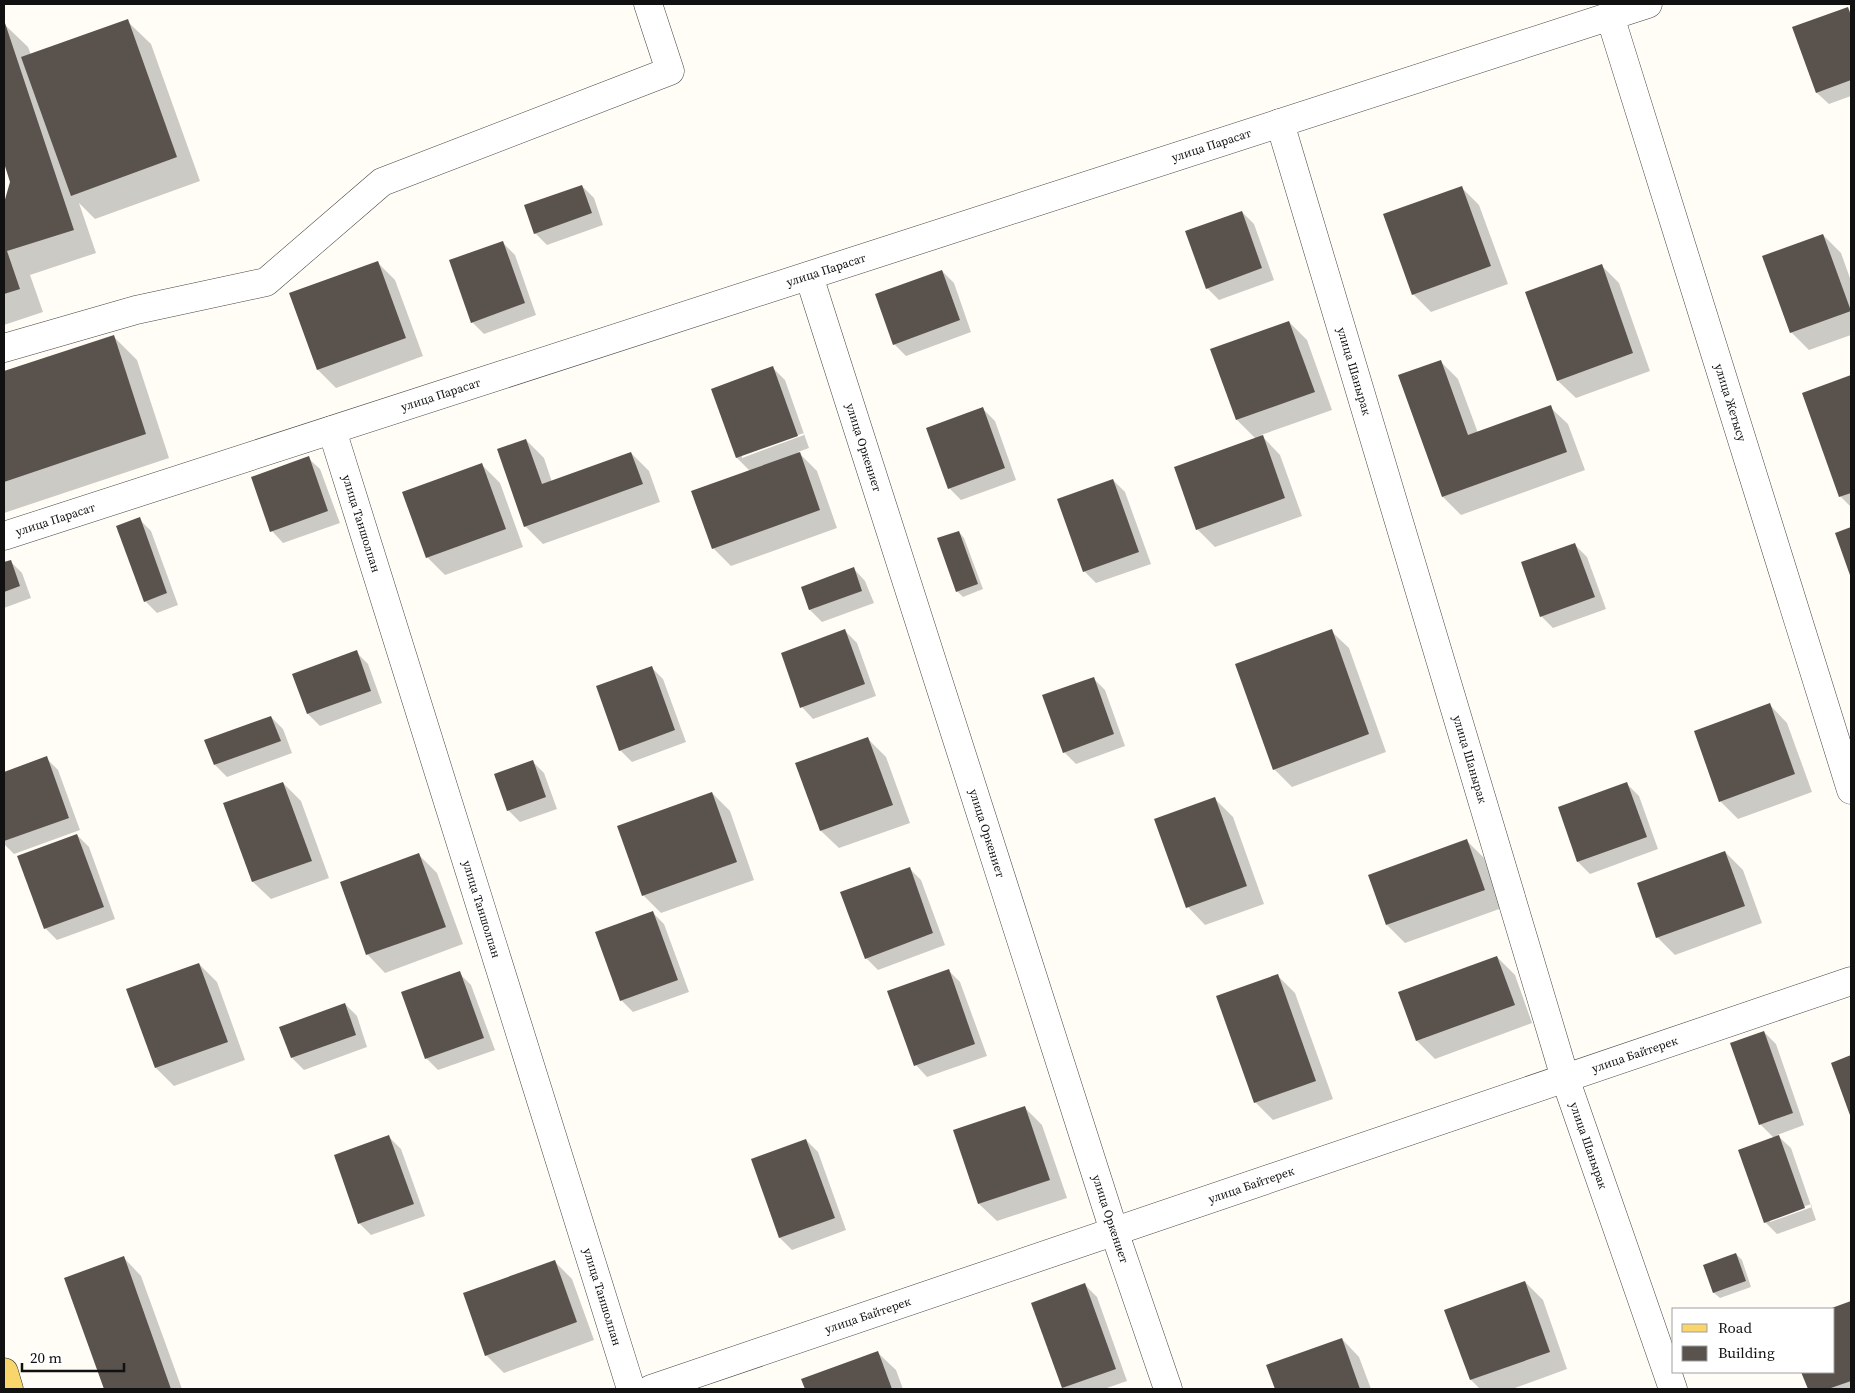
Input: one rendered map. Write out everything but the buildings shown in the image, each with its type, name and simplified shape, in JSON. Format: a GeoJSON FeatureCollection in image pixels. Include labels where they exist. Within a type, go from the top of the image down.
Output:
{"type":"FeatureCollection","features":[{"type":"Feature","properties":{"kind":"main road"},"geometry":{"type":"LineString","coordinates":[[4,1372],[9,1389]]}},
{"type":"Feature","properties":{"kind":"street"},"geometry":{"type":"LineString","coordinates":[[4,348],[136,310],[266,282],[382,182],[670,71],[648,4]]}},
{"type":"Feature","properties":{"kind":"street","name":"улица Парасат"},"geometry":{"type":"LineString","coordinates":[[4,536],[1648,4]]}},
{"type":"Feature","properties":{"kind":"street","name":"улица Жетысу"},"geometry":{"type":"LineString","coordinates":[[1610,16],[1851,790]]}},
{"type":"Feature","properties":{"kind":"street","name":"улица Шанырак"},"geometry":{"type":"LineString","coordinates":[[1280,123],[1565,1078],[1673,1389]]}},
{"type":"Feature","properties":{"kind":"street","name":"улица Оркениет"},"geometry":{"type":"LineString","coordinates":[[809,276],[1114,1231],[1168,1389]]}},
{"type":"Feature","properties":{"kind":"street","name":"улица Таншолпан"},"geometry":{"type":"LineString","coordinates":[[332,430],[631,1389]]}},
{"type":"Feature","properties":{"kind":"street","name":"улица Байтерек"},"geometry":{"type":"LineString","coordinates":[[651,1389],[1851,981]]}}]}
